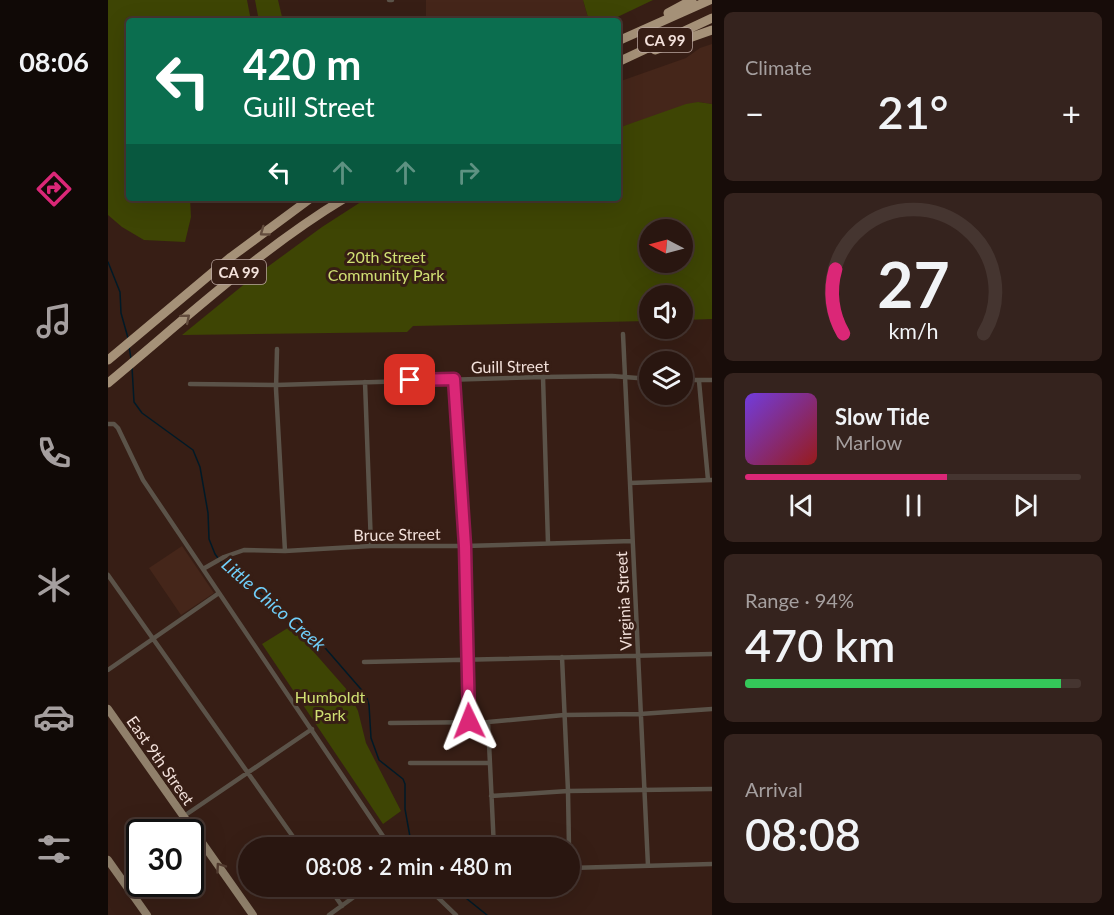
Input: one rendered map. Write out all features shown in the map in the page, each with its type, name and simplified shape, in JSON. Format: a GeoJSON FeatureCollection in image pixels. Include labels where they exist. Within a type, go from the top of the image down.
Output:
{"type":"FeatureCollection","features":[{"type":"Feature","properties":{"kind":"highway"},"geometry":{"type":"LineString","coordinates":[[642,30],[692,0]]}},
{"type":"Feature","properties":{"kind":"highway","name":"CA 99"},"geometry":{"type":"LineString","coordinates":[[621,40],[710,0]]}},
{"type":"Feature","properties":{"kind":"highway","name":"CA 99"},"geometry":{"type":"LineString","coordinates":[[621,61],[712,18]]}},
{"type":"Feature","properties":{"kind":"highway"},"geometry":{"type":"LineString","coordinates":[[629,57],[712,30]]}},
{"type":"Feature","properties":{"kind":"highway","name":"CA 99"},"geometry":{"type":"LineString","coordinates":[[108,360],[231,256],[307,201]]}},
{"type":"Feature","properties":{"kind":"highway","name":"CA 99"},"geometry":{"type":"LineString","coordinates":[[108,383],[122,374],[242,270],[340,201]]}},
{"type":"Feature","properties":{"kind":"highway"},"geometry":{"type":"LineString","coordinates":[[108,391],[122,374]]}},
{"type":"Feature","properties":{"kind":"main road","name":"East 9th Street"},"geometry":{"type":"LineString","coordinates":[[108,709],[253,915]]}},
{"type":"Feature","properties":{"kind":"main road"},"geometry":{"type":"LineString","coordinates":[[108,861],[147,915]]}},
{"type":"Feature","properties":{"kind":"street","name":"Virginia Street"},"geometry":{"type":"LineString","coordinates":[[623,334],[648,866]]}},
{"type":"Feature","properties":{"kind":"street"},"geometry":{"type":"LineString","coordinates":[[277,349],[276,385],[285,550]]}},
{"type":"Feature","properties":{"kind":"street","name":"Guill Street"},"geometry":{"type":"LineString","coordinates":[[190,384],[276,385],[543,376],[612,376],[639,379]]}},
{"type":"Feature","properties":{"kind":"street"},"geometry":{"type":"LineString","coordinates":[[543,376],[548,543]]}},
{"type":"Feature","properties":{"kind":"street"},"geometry":{"type":"LineString","coordinates":[[454,379],[465,546],[469,721]]}},
{"type":"Feature","properties":{"kind":"street"},"geometry":{"type":"LineString","coordinates":[[693,381],[712,380]]}},
{"type":"Feature","properties":{"kind":"street"},"geometry":{"type":"LineString","coordinates":[[630,483],[710,480],[699,381]]}},
{"type":"Feature","properties":{"kind":"street"},"geometry":{"type":"LineString","coordinates":[[364,382],[371,546]]}},
{"type":"Feature","properties":{"kind":"street"},"geometry":{"type":"LineString","coordinates":[[111,424],[129,449],[143,480],[384,837]]}},
{"type":"Feature","properties":{"kind":"street","name":"Bruce Street"},"geometry":{"type":"LineString","coordinates":[[203,569],[224,557],[244,550],[632,541]]}},
{"type":"Feature","properties":{"kind":"street"},"geometry":{"type":"LineString","coordinates":[[108,575],[293,837]]}},
{"type":"Feature","properties":{"kind":"street"},"geometry":{"type":"LineString","coordinates":[[108,670],[219,593]]}},
{"type":"Feature","properties":{"kind":"street"},"geometry":{"type":"LineString","coordinates":[[364,662],[712,654]]}},
{"type":"Feature","properties":{"kind":"street"},"geometry":{"type":"LineString","coordinates":[[562,657],[569,837]]}},
{"type":"Feature","properties":{"kind":"street"},"geometry":{"type":"LineString","coordinates":[[390,723],[488,722],[712,709]]}},
{"type":"Feature","properties":{"kind":"street"},"geometry":{"type":"LineString","coordinates":[[488,722],[494,837]]}},
{"type":"Feature","properties":{"kind":"street"},"geometry":{"type":"LineString","coordinates":[[184,816],[312,729]]}},
{"type":"Feature","properties":{"kind":"street"},"geometry":{"type":"LineString","coordinates":[[410,764],[489,763]]}},
{"type":"Feature","properties":{"kind":"street"},"geometry":{"type":"LineString","coordinates":[[492,796],[712,789]]}},
{"type":"Feature","properties":{"kind":"street"},"geometry":{"type":"LineString","coordinates":[[580,868],[712,864]]}},
{"type":"Feature","properties":{"kind":"street"},"geometry":{"type":"LineString","coordinates":[[336,897],[342,906]]}},
{"type":"Feature","properties":{"kind":"street"},"geometry":{"type":"LineString","coordinates":[[329,915],[354,897]]}},
{"type":"Feature","properties":{"kind":"street"},"geometry":{"type":"LineString","coordinates":[[437,897],[456,915]]}},
{"type":"Feature","properties":{"kind":"shaded area"},"geometry":{"type":"Polygon","coordinates":[[[426,0],[583,0],[588,18],[426,18],[426,0]]]}},
{"type":"Feature","properties":{"kind":"shaded area"},"geometry":{"type":"Polygon","coordinates":[[[712,44],[712,104],[698,102],[621,127],[621,81],[686,58],[700,48],[712,44]]]}},
{"type":"Feature","properties":{"kind":"shaded area"},"geometry":{"type":"Polygon","coordinates":[[[182,546],[214,593],[181,615],[149,568],[182,546]]]}},
{"type":"Feature","properties":{"kind":"green space"},"geometry":{"type":"Polygon","coordinates":[[[108,0],[247,0],[250,18],[126,18],[126,201],[190,201],[191,217],[185,242],[144,240],[122,227],[108,215],[108,0]]]}},
{"type":"Feature","properties":{"kind":"green space"},"geometry":{"type":"Polygon","coordinates":[[[255,0],[278,0],[282,18],[258,18],[255,0]]]}},
{"type":"Feature","properties":{"kind":"green space"},"geometry":{"type":"Polygon","coordinates":[[[583,0],[653,0],[615,18],[588,18],[583,0]]]}},
{"type":"Feature","properties":{"kind":"green space","name":"20th Street Community Park"},"geometry":{"type":"Polygon","coordinates":[[[698,102],[712,104],[712,319],[693,320],[693,285],[639,285],[639,321],[413,326],[407,332],[182,335],[247,282],[322,227],[362,201],[621,201],[621,127],[686,104],[698,102]]]}},
{"type":"Feature","properties":{"kind":"green space","name":"Humboldt Park"},"geometry":{"type":"Polygon","coordinates":[[[291,626],[348,691],[358,711],[366,743],[401,811],[383,824],[262,644],[291,626]]]}},
{"type":"Feature","properties":{"kind":"waterway","name":"Little Chico Creek"},"geometry":{"type":"LineString","coordinates":[[108,262],[120,292],[121,313],[128,338]]}},
{"type":"Feature","properties":{"kind":"waterway","name":"Little Chico Creek"},"geometry":{"type":"LineString","coordinates":[[129,346],[131,359]]}},
{"type":"Feature","properties":{"kind":"waterway","name":"Little Chico Creek"},"geometry":{"type":"LineString","coordinates":[[132,367],[134,402],[142,413],[193,450],[200,467],[208,513],[209,539],[215,554],[223,565],[320,642],[366,695],[369,705],[371,738],[379,760],[403,779],[405,784],[405,809],[410,837]]}},
{"type":"Feature","properties":{"kind":"waterway","name":"Little Chico Creek"},"geometry":{"type":"LineString","coordinates":[[465,897],[487,915]]}},
{"type":"Feature","properties":{"kind":"route"},"geometry":{"type":"LineString","coordinates":[[410,380],[454,379],[465,546],[469,721]]}}]}
